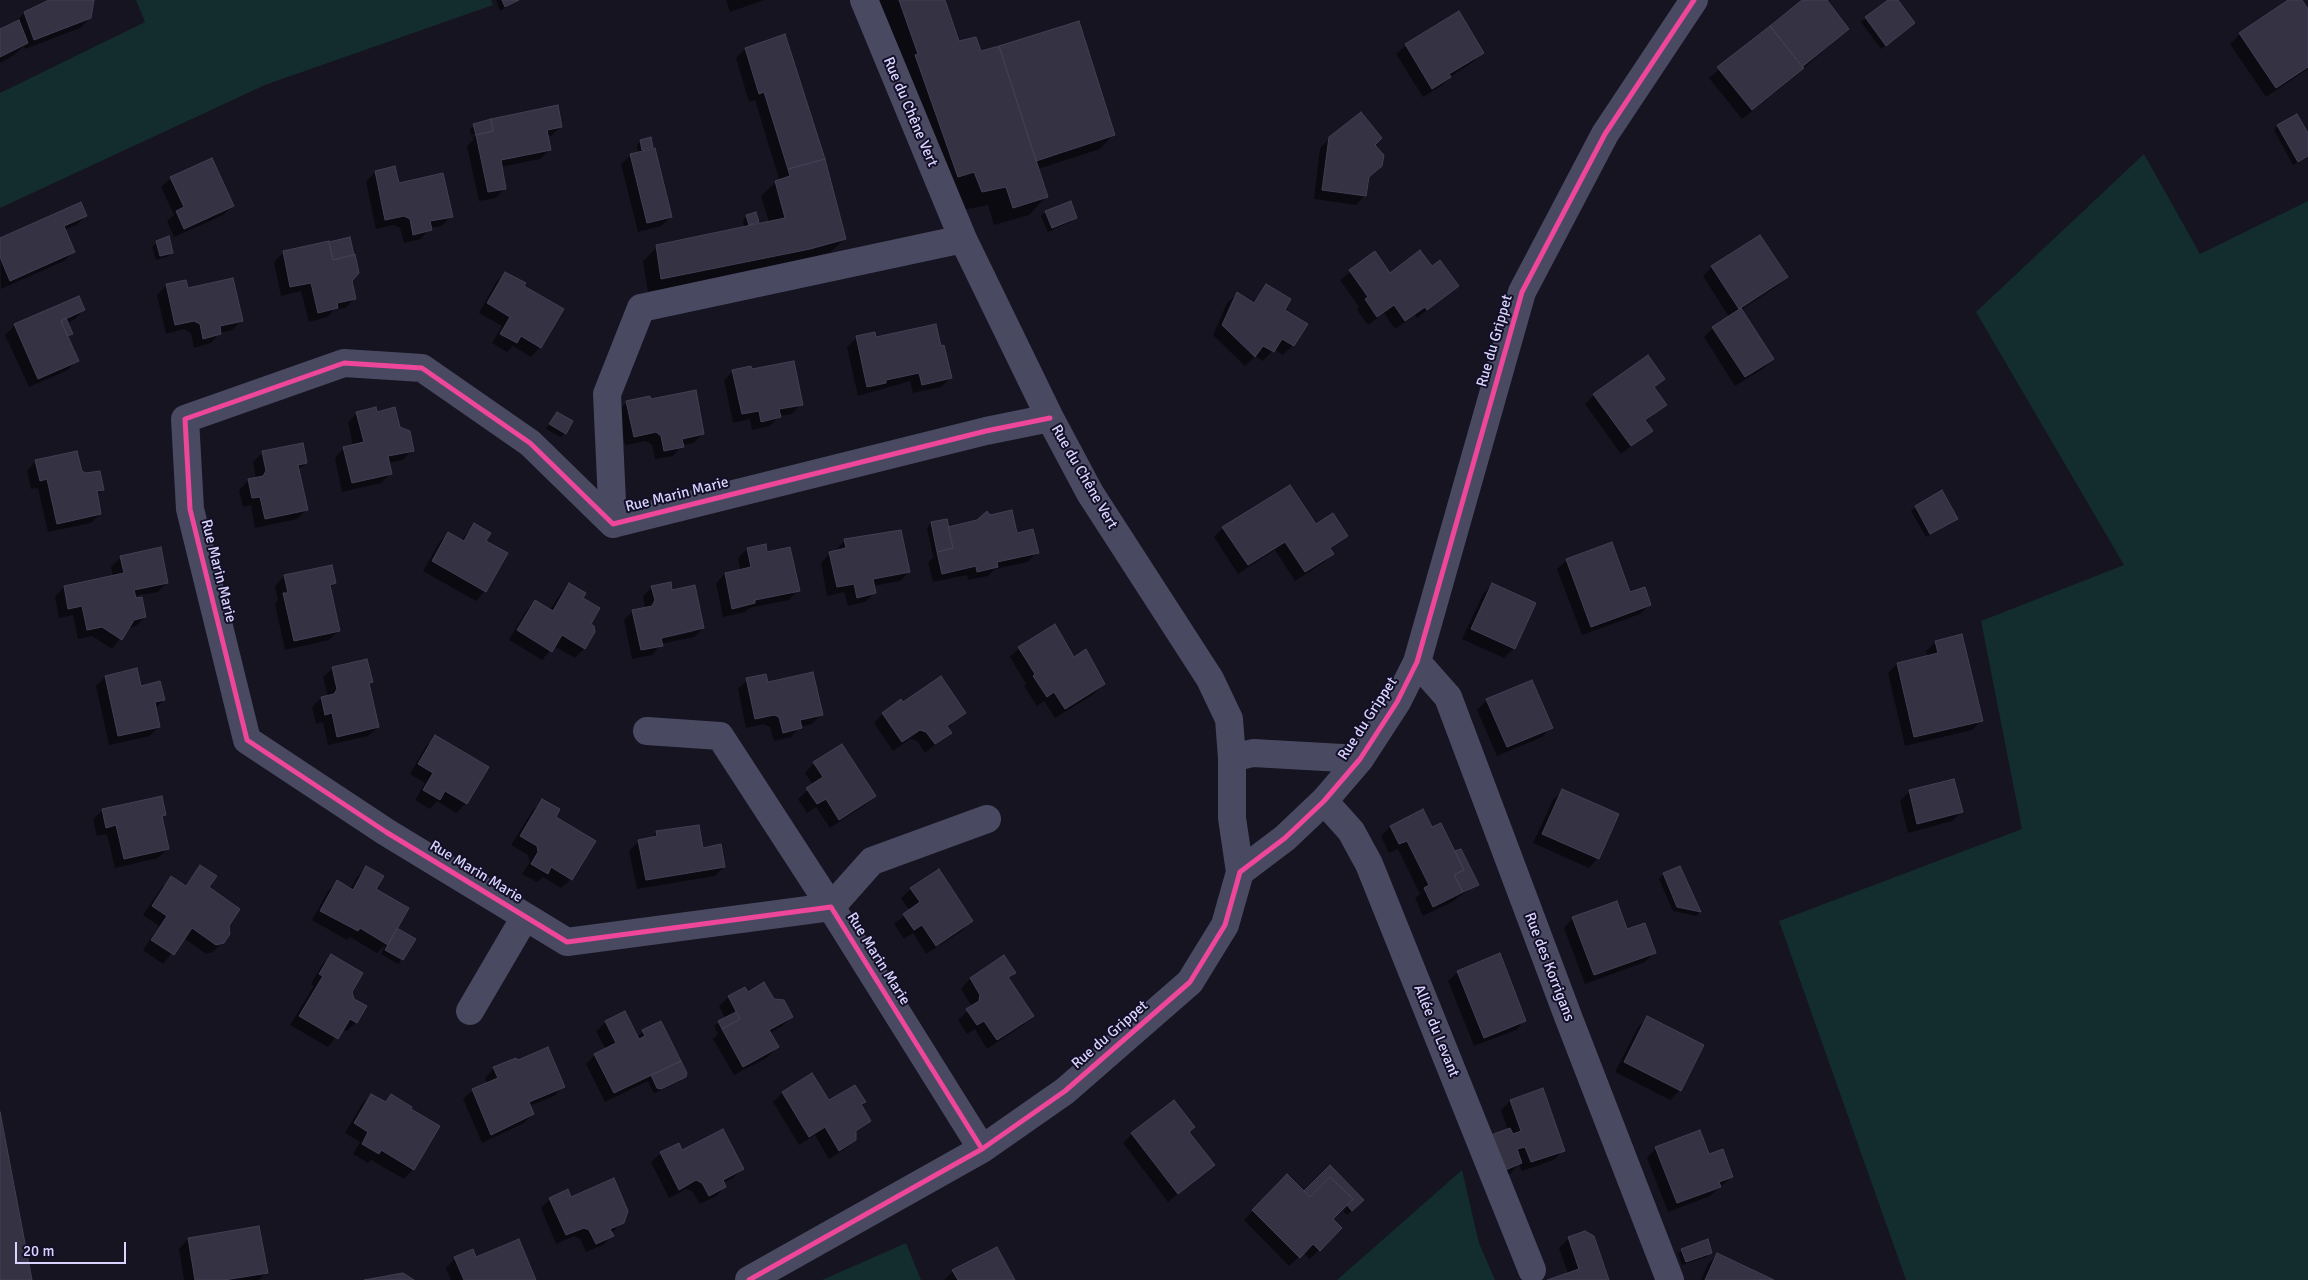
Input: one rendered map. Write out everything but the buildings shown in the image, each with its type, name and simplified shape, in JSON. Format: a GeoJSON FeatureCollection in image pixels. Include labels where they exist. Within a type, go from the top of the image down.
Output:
{"type":"FeatureCollection","features":[{"type":"Feature","properties":{"kind":"street","name":"Rue du Chêne Vert"},"geometry":{"type":"LineString","coordinates":[[864,0],[963,239],[1050,418],[1090,493],[1210,679],[1229,719],[1232,758],[1232,818],[1240,872]]}},
{"type":"Feature","properties":{"kind":"street","name":"Rue du Grippet"},"geometry":{"type":"LineString","coordinates":[[749,1280],[982,1149],[1066,1091],[1190,982],[1225,925],[1240,872],[1285,838],[1324,801],[1360,759],[1397,702],[1417,662],[1522,292],[1605,134],[1694,0]]}},
{"type":"Feature","properties":{"kind":"street"},"geometry":{"type":"LineString","coordinates":[[613,524],[607,394],[641,308],[963,239]]}},
{"type":"Feature","properties":{"kind":"street","name":"Rue Marin Marie"},"geometry":{"type":"LineString","coordinates":[[982,1149],[831,907],[566,942],[386,832],[247,740],[190,509],[185,419],[344,363],[422,368],[530,443],[613,524],[976,434],[1050,418]]}},
{"type":"Feature","properties":{"kind":"street","name":"Rue des Korrigans"},"geometry":{"type":"LineString","coordinates":[[1417,662],[1448,697],[1569,1019],[1670,1280]]}},
{"type":"Feature","properties":{"kind":"street"},"geometry":{"type":"LineString","coordinates":[[647,731],[720,736],[831,907],[872,861],[987,819]]}},
{"type":"Feature","properties":{"kind":"street","name":"Rue du Grippet"},"geometry":{"type":"LineString","coordinates":[[1232,758],[1253,753],[1360,759]]}},
{"type":"Feature","properties":{"kind":"street","name":"Allée du Levant"},"geometry":{"type":"LineString","coordinates":[[1324,801],[1351,831],[1369,864],[1532,1270]]}},
{"type":"Feature","properties":{"kind":"street"},"geometry":{"type":"LineString","coordinates":[[470,1011],[526,917]]}},
{"type":"Feature","properties":{"kind":"green space"},"geometry":{"type":"Polygon","coordinates":[[[136,0],[491,0],[493,5],[265,85],[0,208],[0,93],[145,22],[136,0]]]}},
{"type":"Feature","properties":{"kind":"green space"},"geometry":{"type":"Polygon","coordinates":[[[2144,154],[2200,254],[2308,201],[2308,1280],[1906,1280],[1779,921],[2022,829],[1981,621],[2124,565],[1976,312],[2144,154]]]}},
{"type":"Feature","properties":{"kind":"green space"},"geometry":{"type":"Polygon","coordinates":[[[1462,1170],[1479,1243],[1495,1280],[1337,1280],[1462,1170]]]}},
{"type":"Feature","properties":{"kind":"green space"},"geometry":{"type":"Polygon","coordinates":[[[906,1243],[921,1280],[822,1280],[906,1243]]]}},
{"type":"Feature","properties":{"kind":"cycle path"},"geometry":{"type":"LineString","coordinates":[[749,1280],[982,1149],[1065,1091],[1190,982],[1225,925],[1240,872],[1285,838],[1324,801],[1360,759],[1397,702],[1417,662],[1522,292],[1605,134],[1694,0]]}},
{"type":"Feature","properties":{"kind":"cycle path"},"geometry":{"type":"LineString","coordinates":[[982,1149],[831,907],[567,942],[386,832],[247,740],[190,509],[185,419],[344,363],[422,368],[530,443],[613,524],[986,431],[1050,418]]}}]}
